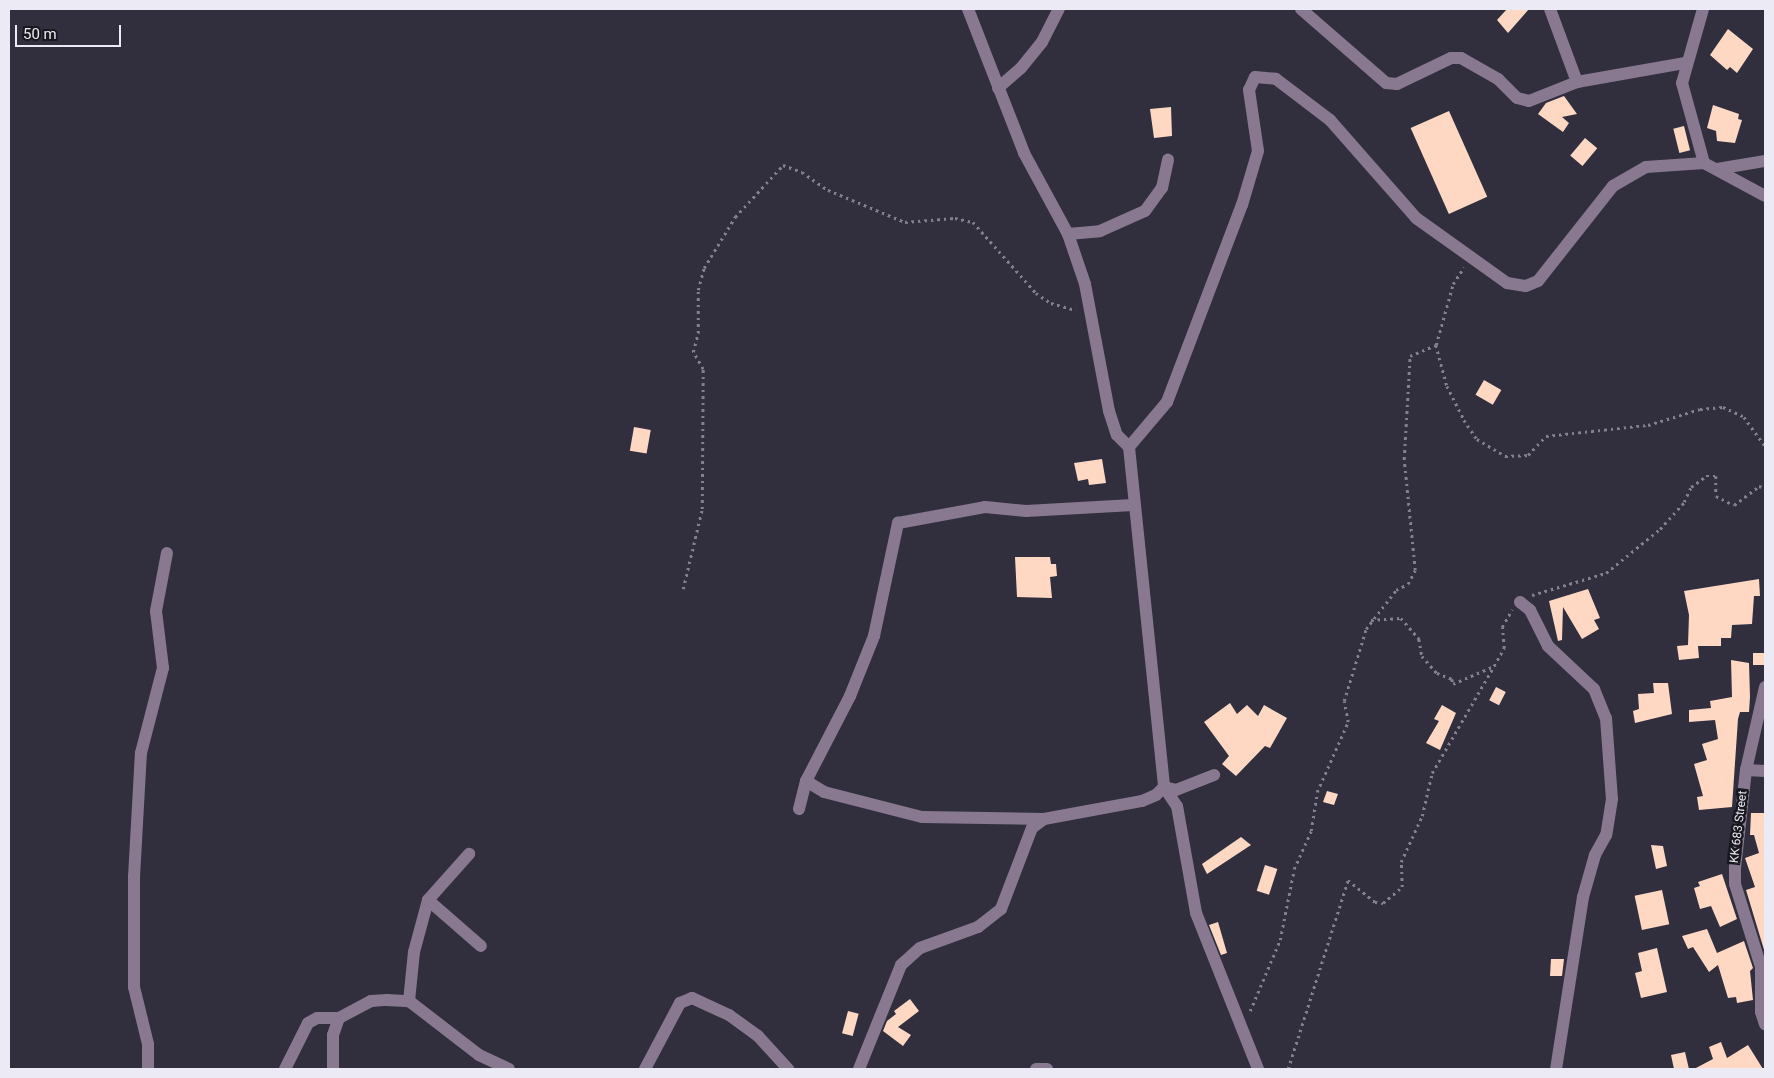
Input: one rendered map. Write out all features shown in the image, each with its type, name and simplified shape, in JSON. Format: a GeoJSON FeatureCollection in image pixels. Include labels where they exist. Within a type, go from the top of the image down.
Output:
{"type":"FeatureCollection","features":[{"type":"Feature","properties":{"kind":"street"},"geometry":{"type":"LineString","coordinates":[[968,9],[1024,153],[1068,234],[1085,284],[1109,411],[1117,435],[1129,447],[1133,505],[1164,787],[1177,806],[1196,913],[1217,973],[1243,1026],[1258,1069]]}},
{"type":"Feature","properties":{"kind":"street"},"geometry":{"type":"LineString","coordinates":[[998,88],[1037,49],[1059,9]]}},
{"type":"Feature","properties":{"kind":"street"},"geometry":{"type":"LineString","coordinates":[[1301,9],[1386,83],[1397,84],[1451,58],[1461,58],[1498,79],[1517,98],[1529,101],[1577,82],[1685,63]]}},
{"type":"Feature","properties":{"kind":"street"},"geometry":{"type":"LineString","coordinates":[[1550,9],[1577,82]]}},
{"type":"Feature","properties":{"kind":"street"},"geometry":{"type":"LineString","coordinates":[[1703,9],[1685,63],[1682,82],[1704,162]]}},
{"type":"Feature","properties":{"kind":"street"},"geometry":{"type":"LineString","coordinates":[[1129,447],[1167,402],[1242,205],[1258,150],[1249,90],[1255,77],[1276,79],[1330,120],[1410,211],[1470,258],[1507,283],[1532,284],[1547,273],[1613,186],[1646,167],[1704,162],[1765,196]]}},
{"type":"Feature","properties":{"kind":"street"},"geometry":{"type":"LineString","coordinates":[[1068,234],[1100,231],[1145,211],[1162,188],[1168,160]]}},
{"type":"Feature","properties":{"kind":"street"},"geometry":{"type":"LineString","coordinates":[[1717,169],[1765,160]]}},
{"type":"Feature","properties":{"kind":"street"},"geometry":{"type":"LineString","coordinates":[[799,809],[806,781],[850,696],[874,636],[898,523],[985,507],[1026,511],[1133,505]]}},
{"type":"Feature","properties":{"kind":"street"},"geometry":{"type":"LineString","coordinates":[[148,1069],[148,1044],[134,987],[134,877],[141,753],[163,668],[156,611],[166,553]]}},
{"type":"Feature","properties":{"kind":"street"},"geometry":{"type":"LineString","coordinates":[[1520,602],[1530,610],[1548,646],[1594,689],[1606,718],[1612,799],[1606,835],[1595,855],[1583,897],[1556,1069]]}},
{"type":"Feature","properties":{"kind":"street","name":"KK 683 Street"},"geometry":{"type":"LineString","coordinates":[[1765,687],[1746,770],[1736,846],[1735,884],[1758,951],[1761,1012],[1765,1024]]}},
{"type":"Feature","properties":{"kind":"street"},"geometry":{"type":"LineString","coordinates":[[1746,770],[1765,771]]}},
{"type":"Feature","properties":{"kind":"street"},"geometry":{"type":"LineString","coordinates":[[1164,787],[1176,790],[1214,775]]}},
{"type":"Feature","properties":{"kind":"street"},"geometry":{"type":"LineString","coordinates":[[806,781],[824,792],[922,817],[1044,819],[1142,801],[1156,795],[1164,787]]}},
{"type":"Feature","properties":{"kind":"street"},"geometry":{"type":"LineString","coordinates":[[859,1069],[902,965],[920,948],[978,927],[1001,909],[1032,828],[1044,819]]}},
{"type":"Feature","properties":{"kind":"street"},"geometry":{"type":"LineString","coordinates":[[409,1001],[414,952],[428,900],[469,854]]}},
{"type":"Feature","properties":{"kind":"street"},"geometry":{"type":"LineString","coordinates":[[428,900],[481,946]]}},
{"type":"Feature","properties":{"kind":"street"},"geometry":{"type":"LineString","coordinates":[[644,1069],[680,1003],[692,998],[729,1015],[758,1036],[788,1069]]}},
{"type":"Feature","properties":{"kind":"street"},"geometry":{"type":"LineString","coordinates":[[285,1069],[308,1023],[317,1018],[339,1018],[371,1001],[409,1001],[479,1055],[509,1069]]}},
{"type":"Feature","properties":{"kind":"street"},"geometry":{"type":"LineString","coordinates":[[333,1069],[333,1035],[339,1018]]}},
{"type":"Feature","properties":{"kind":"street"},"geometry":{"type":"LineString","coordinates":[[1036,1069],[1047,1069]]}},
{"type":"Feature","properties":{"kind":"path"},"geometry":{"type":"LineString","coordinates":[[683,589],[702,509],[703,369],[693,352],[698,333],[698,290],[704,268],[735,217],[783,165],[802,172],[828,190],[905,222],[955,218],[973,222],[1036,292],[1051,303],[1090,314]]}},
{"type":"Feature","properties":{"kind":"path"},"geometry":{"type":"LineString","coordinates":[[1470,258],[1453,284],[1436,345],[1447,386],[1464,420],[1477,439],[1505,456],[1528,455],[1546,436],[1648,425],[1700,409],[1723,407],[1744,417],[1765,446]]}},
{"type":"Feature","properties":{"kind":"path"},"geometry":{"type":"LineString","coordinates":[[1243,1026],[1280,940],[1294,869],[1311,830],[1317,792],[1348,722],[1344,701],[1370,620],[1396,590],[1408,584],[1415,570],[1406,492],[1405,408],[1410,356],[1436,345]]}},
{"type":"Feature","properties":{"kind":"path"},"geometry":{"type":"LineString","coordinates":[[1288,1069],[1348,880],[1375,902],[1383,903],[1402,887],[1401,862],[1422,816],[1432,773],[1504,648],[1502,627],[1520,602],[1606,573],[1660,529],[1684,502],[1691,487],[1706,476],[1716,476],[1716,496],[1734,505],[1759,486],[1765,488]]}},
{"type":"Feature","properties":{"kind":"path"},"geometry":{"type":"LineString","coordinates":[[1370,620],[1402,618],[1419,639],[1422,656],[1437,673],[1452,679],[1453,684],[1494,666]]}},
{"type":"Feature","properties":{"kind":"building"},"geometry":{"type":"Polygon","coordinates":[[[1507,9],[1529,9],[1508,33],[1497,20],[1507,9]]]}},
{"type":"Feature","properties":{"kind":"building"},"geometry":{"type":"Polygon","coordinates":[[[1728,29],[1753,49],[1737,73],[1730,67],[1727,70],[1710,55],[1728,29]]]}},
{"type":"Feature","properties":{"kind":"building"},"geometry":{"type":"Polygon","coordinates":[[[1564,96],[1577,114],[1562,117],[1569,123],[1563,132],[1538,114],[1546,103],[1564,96]]]}},
{"type":"Feature","properties":{"kind":"building"},"geometry":{"type":"Polygon","coordinates":[[[1713,105],[1739,114],[1738,119],[1742,120],[1735,143],[1717,141],[1716,131],[1707,128],[1713,105]]]}},
{"type":"Feature","properties":{"kind":"building"},"geometry":{"type":"Polygon","coordinates":[[[1171,107],[1172,136],[1154,138],[1150,109],[1171,107]]]}},
{"type":"Feature","properties":{"kind":"building"},"geometry":{"type":"Polygon","coordinates":[[[1449,111],[1487,197],[1449,214],[1411,128],[1449,111]]]}},
{"type":"Feature","properties":{"kind":"building"},"geometry":{"type":"Polygon","coordinates":[[[1684,126],[1690,150],[1679,153],[1673,129],[1684,126]]]}},
{"type":"Feature","properties":{"kind":"building"},"geometry":{"type":"Polygon","coordinates":[[[1585,138],[1597,148],[1582,166],[1570,156],[1585,138]]]}},
{"type":"Feature","properties":{"kind":"building"},"geometry":{"type":"Polygon","coordinates":[[[1484,380],[1501,390],[1493,405],[1476,395],[1484,380]]]}},
{"type":"Feature","properties":{"kind":"building"},"geometry":{"type":"Polygon","coordinates":[[[634,427],[651,430],[647,454],[630,451],[634,427]]]}},
{"type":"Feature","properties":{"kind":"building"},"geometry":{"type":"Polygon","coordinates":[[[1102,459],[1106,483],[1089,485],[1088,479],[1078,481],[1074,463],[1102,459]]]}},
{"type":"Feature","properties":{"kind":"building"},"geometry":{"type":"Polygon","coordinates":[[[1015,557],[1050,557],[1051,564],[1056,564],[1057,576],[1050,577],[1052,598],[1017,597],[1015,557]]]}},
{"type":"Feature","properties":{"kind":"building"},"geometry":{"type":"Polygon","coordinates":[[[1759,579],[1760,596],[1754,596],[1752,624],[1732,625],[1731,638],[1721,638],[1721,646],[1698,646],[1699,658],[1679,660],[1677,646],[1688,645],[1689,615],[1684,591],[1759,579]]]}},
{"type":"Feature","properties":{"kind":"building"},"geometry":{"type":"Polygon","coordinates":[[[1588,589],[1600,618],[1594,620],[1599,629],[1582,639],[1563,607],[1562,640],[1558,641],[1549,601],[1588,589]]]}},
{"type":"Feature","properties":{"kind":"building"},"geometry":{"type":"Polygon","coordinates":[[[1753,653],[1765,653],[1765,665],[1753,665],[1753,653]]]}},
{"type":"Feature","properties":{"kind":"building"},"geometry":{"type":"Polygon","coordinates":[[[1731,660],[1749,663],[1750,697],[1749,712],[1740,712],[1738,719],[1732,807],[1699,810],[1697,797],[1703,796],[1694,764],[1707,760],[1702,744],[1718,739],[1715,720],[1689,722],[1689,710],[1711,708],[1710,701],[1732,697],[1731,660]]]}},
{"type":"Feature","properties":{"kind":"building"},"geometry":{"type":"Polygon","coordinates":[[[1653,683],[1668,683],[1672,714],[1635,723],[1633,711],[1639,709],[1638,694],[1654,693],[1653,683]]]}},
{"type":"Feature","properties":{"kind":"building"},"geometry":{"type":"Polygon","coordinates":[[[1496,687],[1506,692],[1499,705],[1489,700],[1496,687]]]}},
{"type":"Feature","properties":{"kind":"building"},"geometry":{"type":"Polygon","coordinates":[[[1230,703],[1237,714],[1247,705],[1258,716],[1264,705],[1287,718],[1270,748],[1265,746],[1236,776],[1222,764],[1229,756],[1204,722],[1230,703]]]}},
{"type":"Feature","properties":{"kind":"building"},"geometry":{"type":"Polygon","coordinates":[[[1442,705],[1456,713],[1440,750],[1426,743],[1439,721],[1434,719],[1442,705]]]}},
{"type":"Feature","properties":{"kind":"building"},"geometry":{"type":"Polygon","coordinates":[[[1327,791],[1338,794],[1334,805],[1323,802],[1327,791]]]}},
{"type":"Feature","properties":{"kind":"building"},"geometry":{"type":"Polygon","coordinates":[[[1751,813],[1765,813],[1765,953],[1746,890],[1755,887],[1745,858],[1759,853],[1754,835],[1750,835],[1751,813]]]}},
{"type":"Feature","properties":{"kind":"building"},"geometry":{"type":"Polygon","coordinates":[[[1241,837],[1251,845],[1207,874],[1202,864],[1241,837]]]}},
{"type":"Feature","properties":{"kind":"building"},"geometry":{"type":"Polygon","coordinates":[[[1651,845],[1663,846],[1667,866],[1656,869],[1651,845]]]}},
{"type":"Feature","properties":{"kind":"building"},"geometry":{"type":"Polygon","coordinates":[[[1265,865],[1277,869],[1269,895],[1257,891],[1265,865]]]}},
{"type":"Feature","properties":{"kind":"building"},"geometry":{"type":"Polygon","coordinates":[[[1722,874],[1737,919],[1720,927],[1711,906],[1700,909],[1694,888],[1700,886],[1698,882],[1722,874]]]}},
{"type":"Feature","properties":{"kind":"building"},"geometry":{"type":"Polygon","coordinates":[[[1662,890],[1669,924],[1642,930],[1635,896],[1662,890]]]}},
{"type":"Feature","properties":{"kind":"building"},"geometry":{"type":"Polygon","coordinates":[[[1218,922],[1227,953],[1221,955],[1209,925],[1218,922]]]}},
{"type":"Feature","properties":{"kind":"building"},"geometry":{"type":"Polygon","coordinates":[[[1707,929],[1717,953],[1744,941],[1753,968],[1750,971],[1753,1000],[1737,1003],[1736,997],[1728,998],[1718,965],[1709,972],[1693,947],[1688,949],[1682,936],[1707,929]]]}},
{"type":"Feature","properties":{"kind":"building"},"geometry":{"type":"Polygon","coordinates":[[[1657,948],[1667,992],[1641,998],[1635,973],[1642,971],[1638,953],[1657,948]]]}},
{"type":"Feature","properties":{"kind":"building"},"geometry":{"type":"Polygon","coordinates":[[[1551,959],[1564,959],[1562,976],[1550,976],[1551,959]]]}},
{"type":"Feature","properties":{"kind":"building"},"geometry":{"type":"Polygon","coordinates":[[[910,999],[919,1011],[898,1027],[911,1035],[903,1046],[883,1031],[887,1021],[896,1014],[894,1011],[910,999]]]}},
{"type":"Feature","properties":{"kind":"building"},"geometry":{"type":"Polygon","coordinates":[[[848,1011],[859,1014],[853,1036],[842,1033],[848,1011]]]}},
{"type":"Feature","properties":{"kind":"building"},"geometry":{"type":"Polygon","coordinates":[[[1721,1042],[1727,1058],[1748,1045],[1763,1069],[1694,1069],[1713,1059],[1709,1047],[1721,1042]]]}},
{"type":"Feature","properties":{"kind":"building"},"geometry":{"type":"Polygon","coordinates":[[[1685,1052],[1689,1069],[1674,1069],[1671,1055],[1685,1052]]]}}]}
